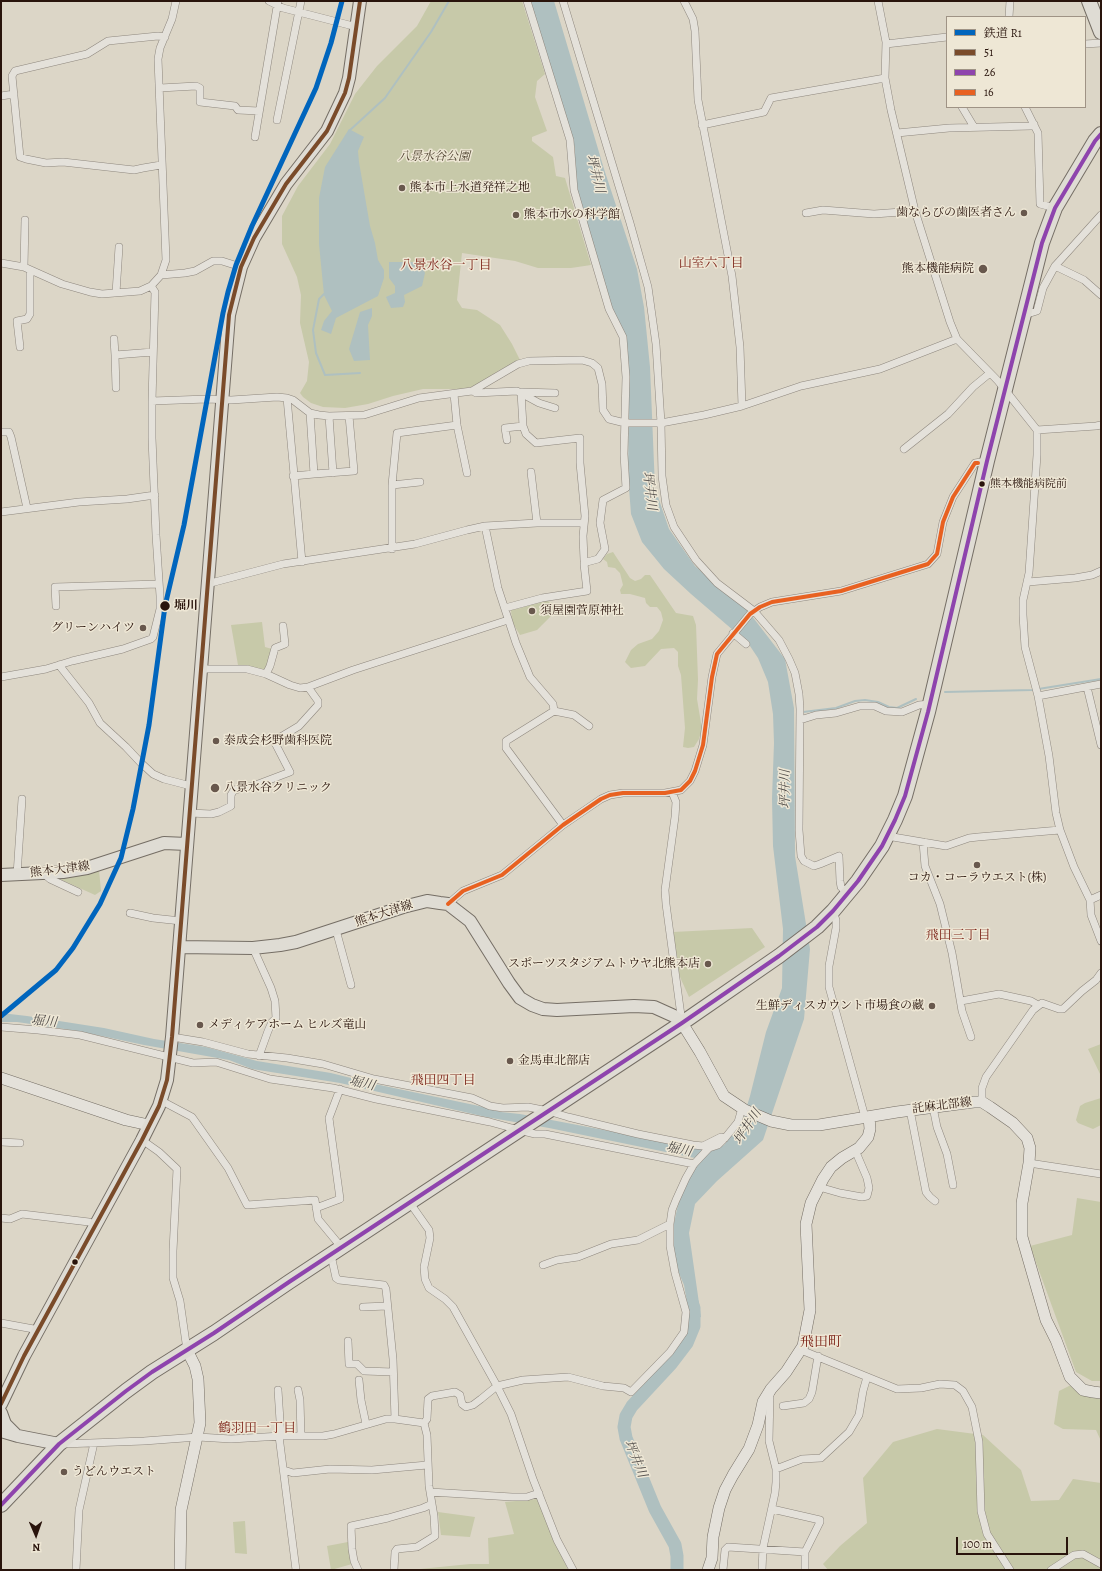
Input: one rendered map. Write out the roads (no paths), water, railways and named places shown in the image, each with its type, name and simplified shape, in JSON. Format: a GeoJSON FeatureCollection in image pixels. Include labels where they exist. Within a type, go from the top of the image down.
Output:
{"type":"FeatureCollection","features":[{"type":"Feature","properties":{"kind":"highway"},"geometry":{"type":"LineString","coordinates":[[1089,1],[1101,32]]}},
{"type":"Feature","properties":{"kind":"highway"},"geometry":{"type":"LineString","coordinates":[[1,1505],[59,1444],[152,1372],[682,1023],[782,954],[817,927],[833,912],[848,894],[887,836],[905,796],[930,704],[987,461],[1042,243],[1055,208],[1101,134]]}},
{"type":"Feature","properties":{"kind":"main road"},"geometry":{"type":"LineString","coordinates":[[1,1408],[1,1404],[24,1356],[97,1225],[142,1140],[160,1100],[166,1080],[172,1038],[229,315],[241,267],[254,238],[286,184],[327,132],[336,114],[349,78],[360,1]]}},
{"type":"Feature","properties":{"kind":"main road","name":"熊本大津線"},"geometry":{"type":"LineString","coordinates":[[1,876],[87,868],[164,843],[187,844]]}},
{"type":"Feature","properties":{"kind":"main road","name":"熊本大津線"},"geometry":{"type":"LineString","coordinates":[[179,947],[253,948],[280,946],[336,930],[418,903],[427,902],[448,904]]}},
{"type":"Feature","properties":{"kind":"main road"},"geometry":{"type":"LineString","coordinates":[[448,904],[470,921],[520,998],[532,1005],[543,1009],[558,1010],[634,1006],[654,1007],[674,1016],[682,1023]]}},
{"type":"Feature","properties":{"kind":"main road"},"geometry":{"type":"LineString","coordinates":[[1,1413],[5,1424],[18,1436]]}},
{"type":"Feature","properties":{"kind":"main road"},"geometry":{"type":"LineString","coordinates":[[1,1431],[59,1444]]}},
{"type":"Feature","properties":{"kind":"street"},"geometry":{"type":"LineString","coordinates":[[1,262],[27,268],[62,284],[90,292],[116,293],[140,291],[151,286],[161,275],[166,260],[161,165],[158,59],[160,48],[172,19],[176,1]]}},
{"type":"Feature","properties":{"kind":"street"},"geometry":{"type":"LineString","coordinates":[[269,1],[278,3],[283,8],[357,26]]}},
{"type":"Feature","properties":{"kind":"street"},"geometry":{"type":"LineString","coordinates":[[276,120],[301,1]]}},
{"type":"Feature","properties":{"kind":"street"},"geometry":{"type":"LineString","coordinates":[[504,608],[542,598],[587,591],[584,564],[598,559],[605,550],[600,523],[603,500],[626,488],[624,454],[628,424],[623,337],[609,309],[574,190],[570,140],[527,1]]}},
{"type":"Feature","properties":{"kind":"street"},"geometry":{"type":"LineString","coordinates":[[562,1],[648,287],[656,344],[658,423],[666,505],[674,527],[696,560],[717,583],[752,612],[779,640],[789,659],[795,673],[799,694],[799,830],[801,856],[804,861],[814,866],[839,856],[840,882],[848,894]]}},
{"type":"Feature","properties":{"kind":"street"},"geometry":{"type":"LineString","coordinates":[[684,1],[693,19],[695,31],[698,100],[732,276],[740,347],[742,406]]}},
{"type":"Feature","properties":{"kind":"street"},"geometry":{"type":"LineString","coordinates":[[878,1],[886,44],[885,78],[897,133],[915,211],[950,322],[957,339],[998,381],[1037,430],[1033,525],[1028,582],[1023,600],[1024,635],[1029,666],[1038,696],[1060,830],[1074,867],[1090,900],[1091,915],[1101,941]]}},
{"type":"Feature","properties":{"kind":"street"},"geometry":{"type":"LineString","coordinates":[[1009,16],[1010,1]]}},
{"type":"Feature","properties":{"kind":"street"},"geometry":{"type":"LineString","coordinates":[[255,137],[278,3]]}},
{"type":"Feature","properties":{"kind":"street"},"geometry":{"type":"LineString","coordinates":[[161,165],[134,170],[63,162],[46,163],[26,159],[20,156],[12,76],[15,71],[87,54],[108,41],[158,36],[165,37]]}},
{"type":"Feature","properties":{"kind":"street"},"geometry":{"type":"LineString","coordinates":[[886,44],[946,37]]}},
{"type":"Feature","properties":{"kind":"street"},"geometry":{"type":"LineString","coordinates":[[1086,44],[1101,43]]}},
{"type":"Feature","properties":{"kind":"street"},"geometry":{"type":"LineString","coordinates":[[702,125],[764,112],[771,98],[885,78]]}},
{"type":"Feature","properties":{"kind":"street"},"geometry":{"type":"LineString","coordinates":[[160,88],[196,86],[200,88],[200,102],[235,106],[238,110],[259,112]]}},
{"type":"Feature","properties":{"kind":"street"},"geometry":{"type":"LineString","coordinates":[[1,96],[14,94]]}},
{"type":"Feature","properties":{"kind":"street"},"geometry":{"type":"LineString","coordinates":[[963,108],[974,127]]}},
{"type":"Feature","properties":{"kind":"street"},"geometry":{"type":"LineString","coordinates":[[1026,108],[1038,133],[1040,204],[1055,208]]}},
{"type":"Feature","properties":{"kind":"street"},"geometry":{"type":"LineString","coordinates":[[897,133],[949,128],[1031,126],[1034,124]]}},
{"type":"Feature","properties":{"kind":"street"},"geometry":{"type":"LineString","coordinates":[[806,213],[823,210],[874,214],[915,211]]}},
{"type":"Feature","properties":{"kind":"street"},"geometry":{"type":"LineString","coordinates":[[1024,315],[1037,311],[1043,288],[1055,266],[1101,215]]}},
{"type":"Feature","properties":{"kind":"street"},"geometry":{"type":"LineString","coordinates":[[20,348],[18,320],[27,319],[30,314],[25,220]]}},
{"type":"Feature","properties":{"kind":"street"},"geometry":{"type":"LineString","coordinates":[[116,293],[119,247]]}},
{"type":"Feature","properties":{"kind":"street"},"geometry":{"type":"LineString","coordinates":[[161,275],[185,274],[213,261],[222,261],[241,267]]}},
{"type":"Feature","properties":{"kind":"street"},"geometry":{"type":"LineString","coordinates":[[1055,266],[1084,280],[1101,295]]}},
{"type":"Feature","properties":{"kind":"street"},"geometry":{"type":"LineString","coordinates":[[1,677],[46,669],[123,649],[151,639],[155,630],[160,609],[152,401],[155,292],[151,286]]}},
{"type":"Feature","properties":{"kind":"street"},"geometry":{"type":"LineString","coordinates":[[114,339],[116,388]]}},
{"type":"Feature","properties":{"kind":"street"},"geometry":{"type":"LineString","coordinates":[[152,401],[232,400],[277,397],[293,400],[310,413],[329,416],[364,415],[419,398],[472,391],[518,364],[529,361],[582,360],[592,363],[598,368],[602,384],[603,410],[609,418],[628,424],[658,423],[698,417],[742,406],[801,386],[880,369],[957,339]]}},
{"type":"Feature","properties":{"kind":"street"},"geometry":{"type":"LineString","coordinates":[[115,355],[153,352]]}},
{"type":"Feature","properties":{"kind":"street"},"geometry":{"type":"LineString","coordinates":[[904,449],[948,414],[973,387],[990,373]]}},
{"type":"Feature","properties":{"kind":"street"},"geometry":{"type":"LineString","coordinates":[[472,391],[476,393],[517,391],[555,393]]}},
{"type":"Feature","properties":{"kind":"street"},"geometry":{"type":"LineString","coordinates":[[521,392],[520,395],[526,434],[536,443],[580,438],[580,463],[585,507],[584,560],[587,562]]}},
{"type":"Feature","properties":{"kind":"street"},"geometry":{"type":"LineString","coordinates":[[521,392],[539,403],[555,408]]}},
{"type":"Feature","properties":{"kind":"street"},"geometry":{"type":"LineString","coordinates":[[454,394],[457,425],[467,473]]}},
{"type":"Feature","properties":{"kind":"street"},"geometry":{"type":"LineString","coordinates":[[287,398],[302,562]]}},
{"type":"Feature","properties":{"kind":"street"},"geometry":{"type":"LineString","coordinates":[[310,413],[314,474]]}},
{"type":"Feature","properties":{"kind":"street"},"geometry":{"type":"LineString","coordinates":[[329,416],[334,473]]}},
{"type":"Feature","properties":{"kind":"street"},"geometry":{"type":"LineString","coordinates":[[293,476],[354,471],[350,416]]}},
{"type":"Feature","properties":{"kind":"street"},"geometry":{"type":"LineString","coordinates":[[392,549],[392,485],[396,433],[457,425]]}},
{"type":"Feature","properties":{"kind":"street"},"geometry":{"type":"LineString","coordinates":[[1037,430],[1101,425]]}},
{"type":"Feature","properties":{"kind":"street"},"geometry":{"type":"LineString","coordinates":[[507,440],[505,428],[524,426]]}},
{"type":"Feature","properties":{"kind":"street"},"geometry":{"type":"LineString","coordinates":[[1,432],[9,432],[11,437],[27,508]]}},
{"type":"Feature","properties":{"kind":"street"},"geometry":{"type":"LineString","coordinates":[[448,904],[464,891],[502,875],[563,825],[601,799],[610,795],[635,792],[672,792],[681,790],[690,781],[695,771],[703,745],[712,677],[717,654],[752,612],[772,602],[841,591],[928,564],[937,554],[943,522],[953,497],[975,463],[987,461]]}},
{"type":"Feature","properties":{"kind":"street"},"geometry":{"type":"LineString","coordinates":[[531,472],[537,523]]}},
{"type":"Feature","properties":{"kind":"street"},"geometry":{"type":"LineString","coordinates":[[392,485],[420,482]]}},
{"type":"Feature","properties":{"kind":"street"},"geometry":{"type":"LineString","coordinates":[[1,512],[155,495]]}},
{"type":"Feature","properties":{"kind":"street"},"geometry":{"type":"LineString","coordinates":[[207,584],[264,569],[392,549],[485,526],[537,523],[584,523]]}},
{"type":"Feature","properties":{"kind":"street"},"geometry":{"type":"LineString","coordinates":[[485,526],[497,582],[516,643],[530,677],[553,704],[554,711]]}},
{"type":"Feature","properties":{"kind":"street"},"geometry":{"type":"LineString","coordinates":[[1028,582],[1075,578],[1092,575],[1101,571]]}},
{"type":"Feature","properties":{"kind":"street"},"geometry":{"type":"LineString","coordinates":[[56,606],[55,588],[159,584]]}},
{"type":"Feature","properties":{"kind":"street"},"geometry":{"type":"LineString","coordinates":[[201,669],[241,668],[266,674],[290,686],[300,688],[308,687],[353,670],[508,620]]}},
{"type":"Feature","properties":{"kind":"street"},"geometry":{"type":"LineString","coordinates":[[266,674],[275,648],[286,644],[283,626]]}},
{"type":"Feature","properties":{"kind":"street"},"geometry":{"type":"LineString","coordinates":[[735,632],[746,644]]}},
{"type":"Feature","properties":{"kind":"street"},"geometry":{"type":"LineString","coordinates":[[59,665],[89,703],[100,723],[153,774],[164,780],[191,786]]}},
{"type":"Feature","properties":{"kind":"street"},"geometry":{"type":"LineString","coordinates":[[1038,696],[1101,684]]}},
{"type":"Feature","properties":{"kind":"street"},"geometry":{"type":"LineString","coordinates":[[190,813],[211,814],[219,812],[231,806],[231,795],[234,790],[253,786],[290,772],[274,740],[299,726],[318,705],[318,701],[308,687]]}},
{"type":"Feature","properties":{"kind":"street"},"geometry":{"type":"LineString","coordinates":[[1087,687],[1101,745]]}},
{"type":"Feature","properties":{"kind":"street"},"geometry":{"type":"LineString","coordinates":[[800,720],[816,715],[836,713],[860,706],[875,706],[886,711],[902,712],[920,705],[930,704]]}},
{"type":"Feature","properties":{"kind":"street"},"geometry":{"type":"LineString","coordinates":[[563,825],[505,745],[506,741],[554,711],[574,715],[590,726]]}},
{"type":"Feature","properties":{"kind":"street"},"geometry":{"type":"LineString","coordinates":[[672,792],[676,802],[675,817],[665,890],[682,1023]]}},
{"type":"Feature","properties":{"kind":"street"},"geometry":{"type":"LineString","coordinates":[[17,875],[22,799]]}},
{"type":"Feature","properties":{"kind":"street"},"geometry":{"type":"LineString","coordinates":[[887,836],[923,842],[931,845],[946,846],[978,837],[1060,830]]}},
{"type":"Feature","properties":{"kind":"street"},"geometry":{"type":"LineString","coordinates":[[923,842],[925,866],[940,904],[949,937],[962,1011],[971,1037]]}},
{"type":"Feature","properties":{"kind":"street"},"geometry":{"type":"LineString","coordinates":[[43,873],[50,879],[78,892]]}},
{"type":"Feature","properties":{"kind":"street"},"geometry":{"type":"LineString","coordinates":[[1090,900],[1101,895]]}},
{"type":"Feature","properties":{"kind":"street"},"geometry":{"type":"LineString","coordinates":[[708,1570],[712,1558],[713,1537],[719,1508],[725,1490],[750,1449],[758,1425],[763,1402],[770,1389],[786,1372],[801,1350],[810,1310],[806,1224],[811,1203],[818,1187],[831,1167],[859,1148],[868,1137],[870,1129],[829,987],[829,966],[836,928],[836,920],[833,912]]}},
{"type":"Feature","properties":{"kind":"street"},"geometry":{"type":"LineString","coordinates":[[130,913],[153,918],[181,921]]}},
{"type":"Feature","properties":{"kind":"street"},"geometry":{"type":"LineString","coordinates":[[336,930],[351,985]]}},
{"type":"Feature","properties":{"kind":"street"},"geometry":{"type":"LineString","coordinates":[[253,948],[271,988],[275,1001],[276,1018],[268,1030],[259,1056]]}},
{"type":"Feature","properties":{"kind":"street"},"geometry":{"type":"LineString","coordinates":[[982,1102],[982,1088],[986,1077],[1033,1010],[1042,1003],[1063,1009],[1082,990],[1096,980],[1101,973]]}},
{"type":"Feature","properties":{"kind":"street"},"geometry":{"type":"LineString","coordinates":[[961,1001],[999,994],[1031,1001],[1038,1005]]}},
{"type":"Feature","properties":{"kind":"street","name":"託麻北部線"},"geometry":{"type":"LineString","coordinates":[[682,1023],[724,1096],[744,1109],[770,1121],[791,1125],[806,1125],[910,1110],[982,1102],[1013,1123],[1030,1143],[1029,1163],[1022,1203],[1022,1237],[1025,1252],[1046,1320],[1056,1340],[1070,1377],[1083,1390],[1101,1393]]}},
{"type":"Feature","properties":{"kind":"street"},"geometry":{"type":"LineString","coordinates":[[1,1027],[80,1035],[193,1062],[216,1062],[270,1079],[340,1089],[418,1108],[521,1129],[535,1134],[545,1134],[695,1162]]}},
{"type":"Feature","properties":{"kind":"street"},"geometry":{"type":"LineString","coordinates":[[172,1038],[203,1042],[259,1056],[287,1058],[322,1064],[374,1079],[472,1098],[490,1106],[503,1108],[528,1107],[631,1132],[693,1145],[703,1146],[721,1137],[725,1138]]}},
{"type":"Feature","properties":{"kind":"street"},"geometry":{"type":"LineString","coordinates":[[1,1078],[126,1120],[149,1125]]}},
{"type":"Feature","properties":{"kind":"street"},"geometry":{"type":"LineString","coordinates":[[316,1208],[340,1198],[329,1118],[340,1089]]}},
{"type":"Feature","properties":{"kind":"street"},"geometry":{"type":"LineString","coordinates":[[160,1100],[192,1117],[228,1168],[247,1205],[315,1200],[318,1220],[336,1251],[336,1278],[339,1280],[384,1285],[386,1289],[393,1372],[395,1419]]}},
{"type":"Feature","properties":{"kind":"street"},"geometry":{"type":"LineString","coordinates":[[933,1107],[937,1126],[947,1154],[954,1185]]}},
{"type":"Feature","properties":{"kind":"street"},"geometry":{"type":"LineString","coordinates":[[394,1570],[395,1552],[397,1549],[417,1547],[435,1536],[427,1465],[427,1436],[424,1423],[427,1419],[428,1400],[432,1396],[455,1392],[460,1395],[462,1404],[466,1407],[481,1399],[497,1386],[523,1380],[568,1377],[603,1386],[624,1388],[631,1392],[670,1352],[684,1332],[686,1312],[675,1273],[670,1246],[670,1224],[672,1210],[686,1178],[695,1162],[709,1148],[718,1145],[725,1138],[738,1122],[744,1109]]}},
{"type":"Feature","properties":{"kind":"street"},"geometry":{"type":"LineString","coordinates":[[910,1110],[926,1192],[935,1201]]}},
{"type":"Feature","properties":{"kind":"street"},"geometry":{"type":"LineString","coordinates":[[142,1140],[159,1152],[177,1169],[172,1251],[173,1278],[180,1301],[187,1350],[195,1366],[198,1379],[200,1402],[198,1437],[183,1494],[181,1510],[180,1570]]}},
{"type":"Feature","properties":{"kind":"street"},"geometry":{"type":"LineString","coordinates":[[1,1142],[20,1143]]}},
{"type":"Feature","properties":{"kind":"street"},"geometry":{"type":"LineString","coordinates":[[818,1187],[840,1193],[862,1197],[867,1196],[869,1188],[867,1178],[855,1150]]}},
{"type":"Feature","properties":{"kind":"street"},"geometry":{"type":"LineString","coordinates":[[1029,1163],[1101,1174]]}},
{"type":"Feature","properties":{"kind":"street"},"geometry":{"type":"LineString","coordinates":[[410,1203],[429,1230],[429,1246],[424,1267],[427,1284],[429,1288],[445,1299],[453,1307],[497,1386],[511,1414],[557,1540],[573,1570]]}},
{"type":"Feature","properties":{"kind":"street"},"geometry":{"type":"LineString","coordinates":[[1,1218],[10,1219],[22,1214],[89,1222],[97,1225]]}},
{"type":"Feature","properties":{"kind":"street"},"geometry":{"type":"LineString","coordinates":[[543,1265],[557,1260],[578,1257],[611,1244],[638,1240],[670,1224]]}},
{"type":"Feature","properties":{"kind":"street"},"geometry":{"type":"LineString","coordinates":[[363,1307],[387,1306]]}},
{"type":"Feature","properties":{"kind":"street"},"geometry":{"type":"LineString","coordinates":[[1,1323],[39,1330]]}},
{"type":"Feature","properties":{"kind":"street"},"geometry":{"type":"LineString","coordinates":[[348,1341],[349,1364],[357,1364],[364,1371],[393,1372]]}},
{"type":"Feature","properties":{"kind":"street"},"geometry":{"type":"LineString","coordinates":[[801,1350],[897,1389],[922,1388],[940,1384],[955,1385],[963,1391],[972,1407],[979,1442],[981,1512],[987,1534],[1010,1570]]}},
{"type":"Feature","properties":{"kind":"street"},"geometry":{"type":"LineString","coordinates":[[783,1406],[804,1403],[809,1399],[812,1392],[818,1356]]}},
{"type":"Feature","properties":{"kind":"street"},"geometry":{"type":"LineString","coordinates":[[776,1469],[802,1459],[821,1458],[850,1432],[859,1415],[863,1390],[867,1377]]}},
{"type":"Feature","properties":{"kind":"street"},"geometry":{"type":"LineString","coordinates":[[359,1380],[360,1400],[366,1424]]}},
{"type":"Feature","properties":{"kind":"street"},"geometry":{"type":"LineString","coordinates":[[762,1570],[763,1548],[772,1509],[776,1482],[776,1469],[769,1441],[770,1389]]}},
{"type":"Feature","properties":{"kind":"street"},"geometry":{"type":"LineString","coordinates":[[278,1390],[280,1436],[296,1570]]}},
{"type":"Feature","properties":{"kind":"street"},"geometry":{"type":"LineString","coordinates":[[298,1390],[300,1400],[300,1436]]}},
{"type":"Feature","properties":{"kind":"street"},"geometry":{"type":"LineString","coordinates":[[59,1444],[198,1437],[231,1439],[334,1434],[386,1419],[424,1423]]}},
{"type":"Feature","properties":{"kind":"street"},"geometry":{"type":"LineString","coordinates":[[76,1570],[79,1510],[94,1443]]}},
{"type":"Feature","properties":{"kind":"street"},"geometry":{"type":"LineString","coordinates":[[284,1470],[293,1472],[330,1469],[372,1470],[427,1465]]}},
{"type":"Feature","properties":{"kind":"street"},"geometry":{"type":"LineString","coordinates":[[430,1492],[512,1497],[527,1497],[539,1493]]}},
{"type":"Feature","properties":{"kind":"street"},"geometry":{"type":"LineString","coordinates":[[358,1570],[354,1561],[351,1526],[388,1518],[432,1504]]}},
{"type":"Feature","properties":{"kind":"street"},"geometry":{"type":"LineString","coordinates":[[772,1509],[820,1520],[805,1552],[805,1570]]}},
{"type":"Feature","properties":{"kind":"street"},"geometry":{"type":"LineString","coordinates":[[723,1570],[725,1550],[728,1547],[763,1548],[805,1552]]}},
{"type":"Feature","properties":{"kind":"street"},"geometry":{"type":"LineString","coordinates":[[1051,1570],[1074,1555],[1083,1554],[1101,1564]]}},
{"type":"Feature","properties":{"kind":"water"},"geometry":{"type":"Polygon","coordinates":[[[530,1],[554,1],[604,169],[637,269],[644,307],[650,367],[655,488],[669,529],[695,566],[748,611],[785,659],[794,708],[795,856],[810,949],[804,1019],[763,1140],[717,1181],[695,1204],[689,1233],[701,1317],[690,1320],[684,1285],[678,1271],[674,1249],[674,1223],[685,1184],[699,1163],[695,1158],[549,1128],[486,1117],[340,1083],[252,1069],[229,1060],[144,1045],[78,1031],[17,1022],[1,1022],[1,1013],[104,1028],[154,1039],[206,1047],[257,1061],[331,1073],[501,1112],[520,1114],[715,1150],[724,1145],[742,1122],[766,1032],[782,988],[783,929],[773,846],[772,798],[774,743],[773,714],[768,682],[758,658],[748,643],[664,569],[642,542],[631,514],[628,475],[629,379],[624,331],[616,320],[575,186],[575,149],[573,140],[530,1]]]}},
{"type":"Feature","properties":{"kind":"water"},"geometry":{"type":"Polygon","coordinates":[[[349,129],[364,137],[358,151],[359,162],[370,226],[378,260],[384,270],[384,278],[378,296],[336,318],[331,334],[321,330],[324,321],[332,311],[324,295],[319,244],[319,198],[325,167],[349,129]]]}},
{"type":"Feature","properties":{"kind":"water"},"geometry":{"type":"Polygon","coordinates":[[[389,262],[413,262],[422,266],[425,273],[422,286],[404,295],[405,302],[403,307],[391,308],[386,297],[395,293],[395,286],[389,278],[389,262]]]}},
{"type":"Feature","properties":{"kind":"water"},"geometry":{"type":"Polygon","coordinates":[[[372,308],[372,316],[368,325],[370,360],[354,361],[349,349],[360,312],[372,308]]]}},
{"type":"Feature","properties":{"kind":"waterway"},"geometry":{"type":"LineString","coordinates":[[349,131],[385,98],[431,32],[449,1]]}},
{"type":"Feature","properties":{"kind":"waterway"},"geometry":{"type":"LineString","coordinates":[[324,294],[319,299],[313,330],[316,353],[325,375],[360,373]]}},
{"type":"Feature","properties":{"kind":"waterway"},"geometry":{"type":"LineString","coordinates":[[945,692],[1032,690],[1101,679]]}},
{"type":"Feature","properties":{"kind":"waterway"},"geometry":{"type":"LineString","coordinates":[[803,712],[836,708],[855,701],[865,700],[878,702],[889,707],[897,708],[916,699]]}},
{"type":"Feature","properties":{"kind":"waterway","name":"坪井川"},"geometry":{"type":"LineString","coordinates":[[677,1570],[675,1545],[655,1509],[626,1438],[624,1427],[626,1416],[632,1406],[671,1364],[687,1343],[694,1326],[694,1308],[692,1302]]}},
{"type":"Feature","properties":{"kind":"rail line","name":"R1"},"geometry":{"type":"LineString","coordinates":[[1,1016],[56,970],[73,948],[100,904],[121,858],[133,809],[149,725],[165,606],[184,525],[228,292],[236,265],[252,226],[316,88],[331,43],[342,1]]}},
{"type":"Feature","properties":{"kind":"place","name":"熊本市上水道発祥之地"},"geometry":{"type":"Point","coordinates":[402,188]}},
{"type":"Feature","properties":{"kind":"place","name":"歯ならびの歯医者さん"},"geometry":{"type":"Point","coordinates":[1024,213]}},
{"type":"Feature","properties":{"kind":"place","name":"熊本市水の科学館"},"geometry":{"type":"Point","coordinates":[516,215]}},
{"type":"Feature","properties":{"kind":"place","name":"熊本機能病院"},"geometry":{"type":"Point","coordinates":[983,269]}},
{"type":"Feature","properties":{"kind":"place","name":"熊本機能病院前"},"geometry":{"type":"Point","coordinates":[982,484]}},
{"type":"Feature","properties":{"kind":"place","name":"堀川"},"geometry":{"type":"Point","coordinates":[165,606]}},
{"type":"Feature","properties":{"kind":"place","name":"須屋園菅原神社"},"geometry":{"type":"Point","coordinates":[532,611]}},
{"type":"Feature","properties":{"kind":"place","name":"グリーンハイツ"},"geometry":{"type":"Point","coordinates":[143,628]}},
{"type":"Feature","properties":{"kind":"place","name":"泰成会杉野歯科医院"},"geometry":{"type":"Point","coordinates":[216,741]}},
{"type":"Feature","properties":{"kind":"place","name":"八景水谷クリニック"},"geometry":{"type":"Point","coordinates":[215,788]}},
{"type":"Feature","properties":{"kind":"place","name":"コカ・コーラウエスト(株)"},"geometry":{"type":"Point","coordinates":[977,865]}},
{"type":"Feature","properties":{"kind":"place","name":"スポーツスタジアムトウヤ北熊本店"},"geometry":{"type":"Point","coordinates":[708,964]}},
{"type":"Feature","properties":{"kind":"place","name":"生鮮ディスカウント市場食の藏"},"geometry":{"type":"Point","coordinates":[932,1006]}},
{"type":"Feature","properties":{"kind":"place","name":"メディケアホーム ヒルズ竜山"},"geometry":{"type":"Point","coordinates":[200,1025]}},
{"type":"Feature","properties":{"kind":"place","name":"金馬車北部店"},"geometry":{"type":"Point","coordinates":[510,1061]}},
{"type":"Feature","properties":{"kind":"place","name":"うどんウエスト"},"geometry":{"type":"Point","coordinates":[64,1472]}},
{"type":"Feature","properties":{"kind":"district","name":"山室六丁目"},"geometry":{"type":"Point","coordinates":[711,264]}},
{"type":"Feature","properties":{"kind":"district","name":"八景水谷一丁目"},"geometry":{"type":"Point","coordinates":[446,266]}},
{"type":"Feature","properties":{"kind":"district","name":"飛田三丁目"},"geometry":{"type":"Point","coordinates":[958,936]}},
{"type":"Feature","properties":{"kind":"district","name":"飛田四丁目"},"geometry":{"type":"Point","coordinates":[443,1081]}},
{"type":"Feature","properties":{"kind":"district","name":"飛田町"},"geometry":{"type":"Point","coordinates":[821,1343]}},
{"type":"Feature","properties":{"kind":"district","name":"鶴羽田一丁目"},"geometry":{"type":"Point","coordinates":[257,1429]}},
{"type":"Feature","properties":{"kind":"park label","name":"八景水谷公園"},"geometry":{"type":"Point","coordinates":[434,157]}}]}
